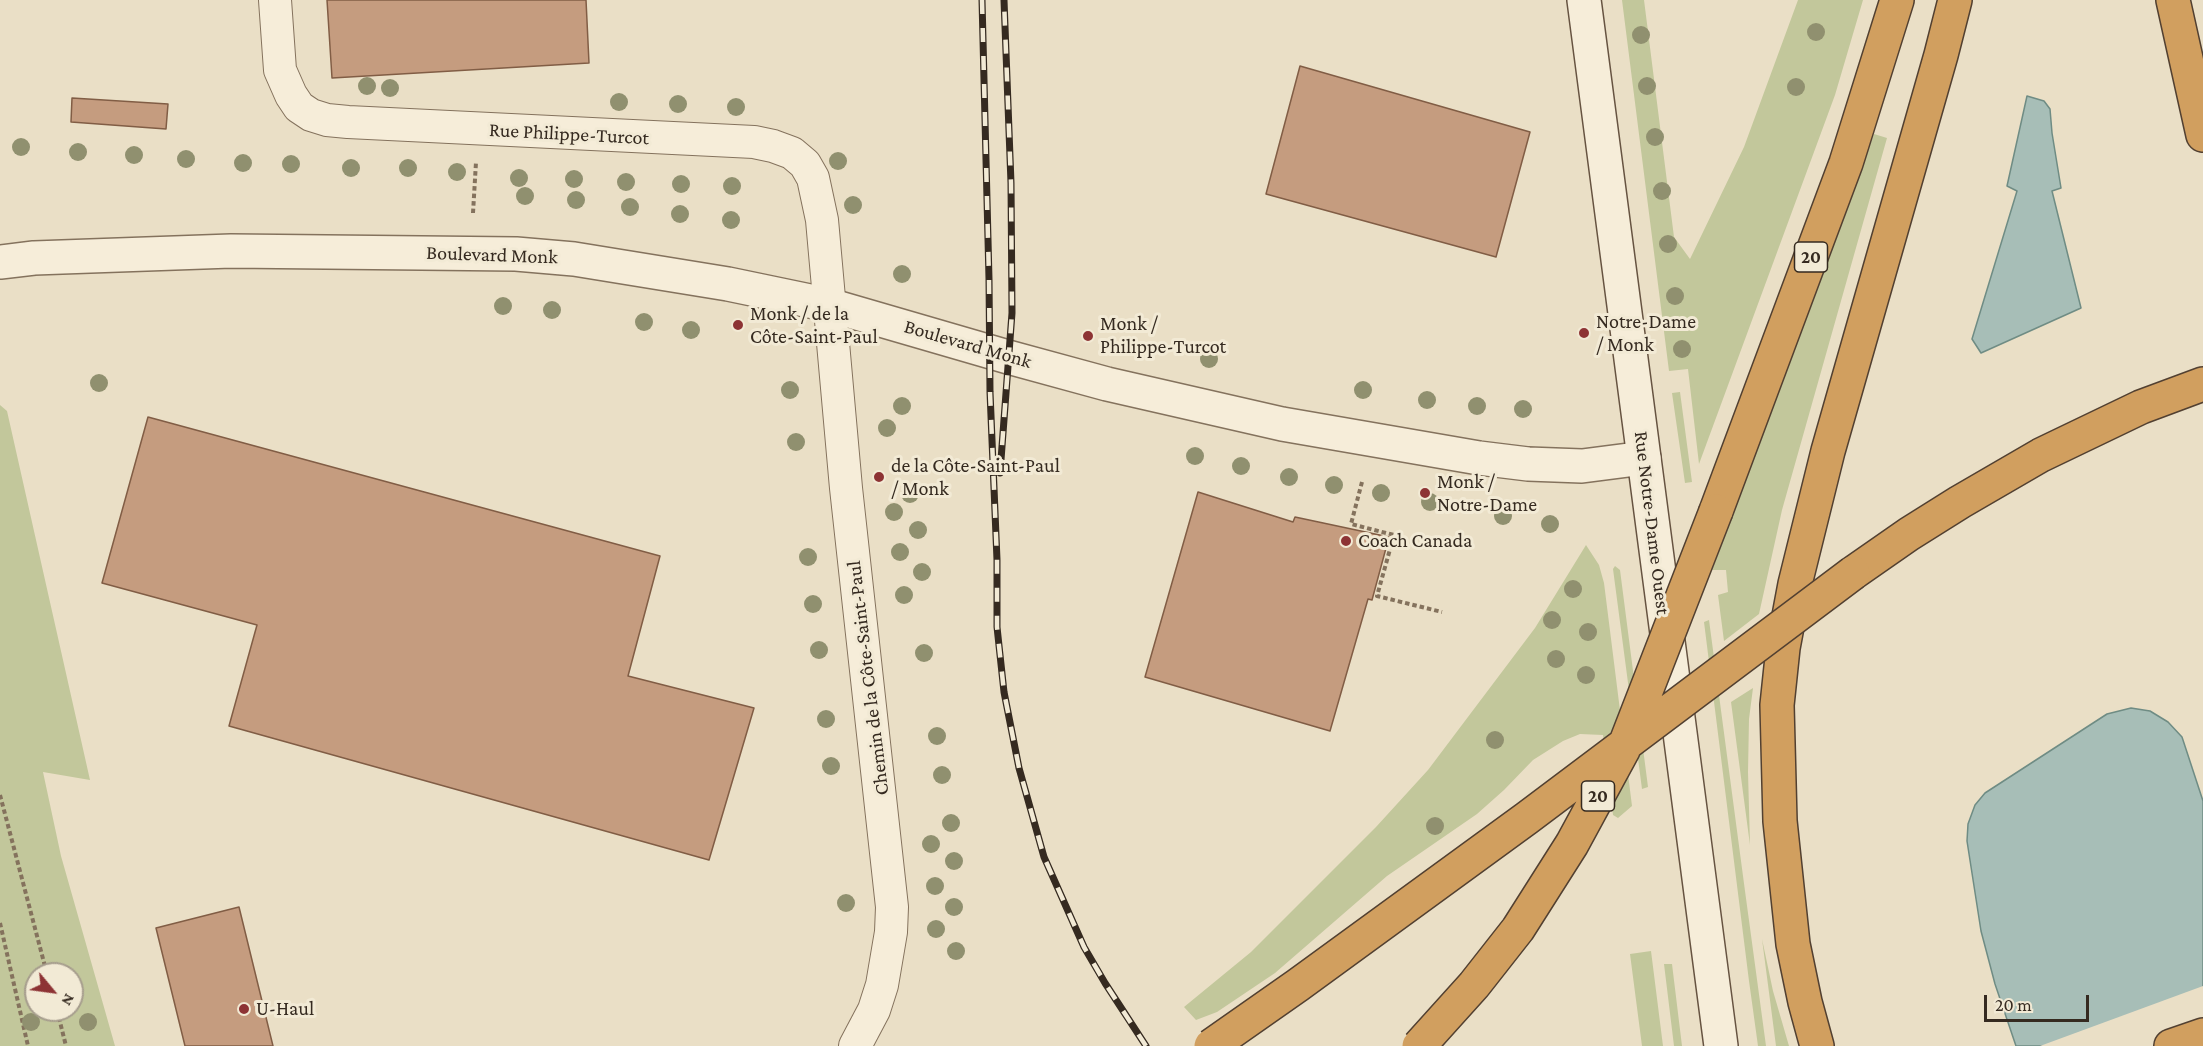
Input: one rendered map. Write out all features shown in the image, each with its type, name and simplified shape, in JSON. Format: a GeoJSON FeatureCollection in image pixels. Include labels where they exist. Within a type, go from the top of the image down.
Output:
{"type":"FeatureCollection","features":[{"type":"Feature","properties":{"kind":"highway","name":"20"},"geometry":{"type":"LineString","coordinates":[[1419,1046],[1474,985],[1518,929],[1572,844],[1623,750],[1716,511],[1846,163],[1897,0]]}},
{"type":"Feature","properties":{"kind":"highway"},"geometry":{"type":"LineString","coordinates":[[1817,1046],[1793,945],[1780,821],[1778,705],[1783,648],[1795,584],[1828,451],[1955,0]]}},
{"type":"Feature","properties":{"kind":"highway"},"geometry":{"type":"LineString","coordinates":[[2173,0],[2203,135]]}},
{"type":"Feature","properties":{"kind":"highway"},"geometry":{"type":"LineString","coordinates":[[1211,1046],[1527,818],[1853,573],[1909,534],[2005,474],[2071,439],[2191,388]]}},
{"type":"Feature","properties":{"kind":"highway"},"geometry":{"type":"LineString","coordinates":[[2171,1046],[2203,1035]]}},
{"type":"Feature","properties":{"kind":"street","name":"Rue Philippe-Turcot"},"geometry":{"type":"LineString","coordinates":[[275,0],[278,55],[284,81],[299,106],[311,115],[327,120],[754,142],[792,153],[805,164],[819,196],[829,305]]}},
{"type":"Feature","properties":{"kind":"street","name":"Rue Notre-Dame Ouest"},"geometry":{"type":"LineString","coordinates":[[1584,0],[1721,1046]]}},
{"type":"Feature","properties":{"kind":"street","name":"Boulevard Monk"},"geometry":{"type":"LineString","coordinates":[[0,262],[34,258],[231,251],[516,254],[574,259],[646,269],[829,305],[1107,384],[1282,424],[1479,458],[1528,464],[1582,466],[1644,458]]}},
{"type":"Feature","properties":{"kind":"street","name":"Chemin de la Côte-Saint-Paul"},"geometry":{"type":"LineString","coordinates":[[829,305],[845,477],[892,907],[891,932],[882,985],[874,1010],[855,1046]]}},
{"type":"Feature","properties":{"kind":"path"},"geometry":{"type":"LineString","coordinates":[[473,213],[476,159]]}},
{"type":"Feature","properties":{"kind":"path"},"geometry":{"type":"LineString","coordinates":[[1362,482],[1350,526],[1394,535],[1377,596],[1442,612]]}},
{"type":"Feature","properties":{"kind":"path"},"geometry":{"type":"LineString","coordinates":[[0,795],[44,962]]}},
{"type":"Feature","properties":{"kind":"path"},"geometry":{"type":"LineString","coordinates":[[0,923],[28,1046]]}},
{"type":"Feature","properties":{"kind":"path"},"geometry":{"type":"LineString","coordinates":[[60,1022],[66,1046]]}},
{"type":"Feature","properties":{"kind":"green space"},"geometry":{"type":"Polygon","coordinates":[[[1622,0],[1644,0],[1674,237],[1690,259],[1744,147],[1798,0],[1863,0],[1835,95],[1699,464],[1688,369],[1669,371],[1622,0]]]}},
{"type":"Feature","properties":{"kind":"green space"},"geometry":{"type":"Polygon","coordinates":[[[1874,134],[1887,138],[1782,510],[1759,614],[1724,641],[1718,595],[1728,592],[1726,570],[1712,570],[1874,134]]]}},
{"type":"Feature","properties":{"kind":"green space"},"geometry":{"type":"Polygon","coordinates":[[[1680,392],[1692,482],[1685,483],[1672,393],[1680,392]]]}},
{"type":"Feature","properties":{"kind":"green space"},"geometry":{"type":"Polygon","coordinates":[[[0,405],[7,411],[90,780],[43,772],[61,856],[115,1046],[0,1046],[0,405]]]}},
{"type":"Feature","properties":{"kind":"green space"},"geometry":{"type":"Polygon","coordinates":[[[1586,545],[1599,565],[1604,583],[1632,806],[1618,818],[1613,815],[1603,735],[1580,734],[1563,741],[1533,760],[1477,814],[1387,876],[1275,973],[1217,1012],[1196,1020],[1184,1007],[1251,952],[1376,827],[1428,770],[1535,628],[1586,545]]]}},
{"type":"Feature","properties":{"kind":"green space"},"geometry":{"type":"Polygon","coordinates":[[[1615,566],[1620,570],[1648,787],[1642,789],[1613,569],[1615,566]]]}},
{"type":"Feature","properties":{"kind":"green space"},"geometry":{"type":"Polygon","coordinates":[[[1709,620],[1766,1046],[1758,1046],[1749,981],[1704,622],[1709,620]]]}},
{"type":"Feature","properties":{"kind":"green space"},"geometry":{"type":"Polygon","coordinates":[[[1753,688],[1749,719],[1750,845],[1731,702],[1753,688]]]}},
{"type":"Feature","properties":{"kind":"green space"},"geometry":{"type":"Polygon","coordinates":[[[1762,939],[1773,991],[1789,1046],[1776,1046],[1762,939]]]}},
{"type":"Feature","properties":{"kind":"green space"},"geometry":{"type":"Polygon","coordinates":[[[1651,951],[1663,1046],[1642,1046],[1630,954],[1651,951]]]}},
{"type":"Feature","properties":{"kind":"green space"},"geometry":{"type":"Polygon","coordinates":[[[1664,964],[1672,964],[1682,1046],[1674,1046],[1664,964]]]}},
{"type":"Feature","properties":{"kind":"water"},"geometry":{"type":"Polygon","coordinates":[[[2027,96],[2044,101],[2050,109],[2061,188],[2052,191],[2081,308],[1981,353],[1972,339],[2017,191],[2007,186],[2027,96]]]}},
{"type":"Feature","properties":{"kind":"water"},"geometry":{"type":"Polygon","coordinates":[[[2131,708],[2150,711],[2168,722],[2182,737],[2203,801],[2203,1023],[2184,1046],[2016,1046],[1995,984],[1981,931],[1967,841],[1968,824],[1975,805],[1985,793],[2107,714],[2131,708]]]}},
{"type":"Feature","properties":{"kind":"pier"},"geometry":{"type":"Polygon","coordinates":[[[2203,986],[2203,1028],[2188,1046],[2040,1046],[2203,986]]]}},
{"type":"Feature","properties":{"kind":"building"},"geometry":{"type":"Polygon","coordinates":[[[327,0],[586,0],[589,63],[332,78],[327,0]]]}},
{"type":"Feature","properties":{"kind":"building"},"geometry":{"type":"Polygon","coordinates":[[[1300,66],[1530,132],[1496,257],[1266,194],[1300,66]]]}},
{"type":"Feature","properties":{"kind":"building"},"geometry":{"type":"Polygon","coordinates":[[[72,98],[168,104],[166,129],[71,122],[72,98]]]}},
{"type":"Feature","properties":{"kind":"building"},"geometry":{"type":"Polygon","coordinates":[[[148,417],[660,556],[628,676],[754,708],[709,860],[229,726],[257,625],[102,583],[148,417]]]}},
{"type":"Feature","properties":{"kind":"building"},"geometry":{"type":"Polygon","coordinates":[[[1198,492],[1293,522],[1295,517],[1389,537],[1372,600],[1368,599],[1330,731],[1145,677],[1198,492]]]}},
{"type":"Feature","properties":{"kind":"building"},"geometry":{"type":"Polygon","coordinates":[[[239,907],[273,1046],[185,1046],[156,928],[239,907]]]}},
{"type":"Feature","properties":{"kind":"railway"},"geometry":{"type":"LineString","coordinates":[[982,0],[997,627],[1004,692],[1019,768],[1044,857],[1084,947],[1146,1046]]}},
{"type":"Feature","properties":{"kind":"railway"},"geometry":{"type":"LineString","coordinates":[[1000,473],[1012,313],[1011,183],[1004,0]]}},
{"type":"Feature","properties":{"kind":"place","name":"Monk / de la Côte-Saint-Paul"},"geometry":{"type":"Point","coordinates":[738,325]}},
{"type":"Feature","properties":{"kind":"place","name":"Notre-Dame / Monk"},"geometry":{"type":"Point","coordinates":[1584,333]}},
{"type":"Feature","properties":{"kind":"place","name":"Monk / Philippe-Turcot"},"geometry":{"type":"Point","coordinates":[1088,336]}},
{"type":"Feature","properties":{"kind":"place","name":"de la Côte-Saint-Paul / Monk"},"geometry":{"type":"Point","coordinates":[879,477]}},
{"type":"Feature","properties":{"kind":"place","name":"Monk / Notre-Dame"},"geometry":{"type":"Point","coordinates":[1425,493]}},
{"type":"Feature","properties":{"kind":"place","name":"Coach Canada"},"geometry":{"type":"Point","coordinates":[1346,541]}},
{"type":"Feature","properties":{"kind":"place","name":"U-Haul"},"geometry":{"type":"Point","coordinates":[244,1009]}}]}
